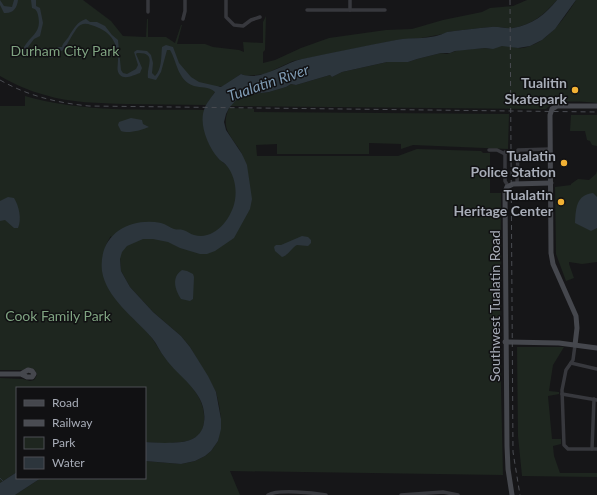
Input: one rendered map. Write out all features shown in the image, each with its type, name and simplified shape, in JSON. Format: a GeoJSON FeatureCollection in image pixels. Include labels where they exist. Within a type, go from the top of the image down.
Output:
{"type":"FeatureCollection","features":[{"type":"Feature","properties":{"kind":"main road"},"geometry":{"type":"LineString","coordinates":[[575,344],[577,328],[576,316],[551,255],[550,115],[553,108],[560,106],[597,106]]}},
{"type":"Feature","properties":{"kind":"main road"},"geometry":{"type":"LineString","coordinates":[[540,183],[546,178],[551,170]]}},
{"type":"Feature","properties":{"kind":"main road"},"geometry":{"type":"LineString","coordinates":[[508,186],[517,183],[551,183]]}},
{"type":"Feature","properties":{"kind":"main road","name":"Southwest Tualatin Road"},"geometry":{"type":"LineString","coordinates":[[508,186],[505,190],[505,342],[508,458],[512,495]]}},
{"type":"Feature","properties":{"kind":"main road"},"geometry":{"type":"LineString","coordinates":[[505,342],[550,342],[597,348]]}},
{"type":"Feature","properties":{"kind":"main road"},"geometry":{"type":"LineString","coordinates":[[0,374],[21,374]]}},
{"type":"Feature","properties":{"kind":"street"},"geometry":{"type":"LineString","coordinates":[[148,0],[148,12]]}},
{"type":"Feature","properties":{"kind":"street"},"geometry":{"type":"LineString","coordinates":[[183,19],[185,0]]}},
{"type":"Feature","properties":{"kind":"street"},"geometry":{"type":"LineString","coordinates":[[226,0],[226,17],[234,25],[243,26],[251,20],[260,17]]}},
{"type":"Feature","properties":{"kind":"street"},"geometry":{"type":"LineString","coordinates":[[350,0],[350,10]]}},
{"type":"Feature","properties":{"kind":"street"},"geometry":{"type":"LineString","coordinates":[[307,10],[386,10]]}},
{"type":"Feature","properties":{"kind":"street"},"geometry":{"type":"LineString","coordinates":[[517,183],[518,150],[550,149]]}},
{"type":"Feature","properties":{"kind":"street"},"geometry":{"type":"LineString","coordinates":[[489,150],[497,150],[505,153],[505,181],[508,186]]}},
{"type":"Feature","properties":{"kind":"street"},"geometry":{"type":"LineString","coordinates":[[562,394],[595,399],[595,449],[568,449],[564,442],[562,394],[565,373],[574,355],[575,344]]}},
{"type":"Feature","properties":{"kind":"street"},"geometry":{"type":"LineString","coordinates":[[571,363],[597,369]]}},
{"type":"Feature","properties":{"kind":"street"},"geometry":{"type":"LineString","coordinates":[[401,495],[443,492],[458,495]]}},
{"type":"Feature","properties":{"kind":"street"},"geometry":{"type":"LineString","coordinates":[[268,495],[275,493],[326,495]]}},
{"type":"Feature","properties":{"kind":"green space","name":"Durham City Park"},"geometry":{"type":"Polygon","coordinates":[[[0,0],[83,0],[111,21],[123,36],[146,37],[148,19],[148,37],[166,37],[175,43],[182,25],[177,44],[205,44],[213,47],[244,52],[243,42],[263,43],[263,22],[266,16],[263,63],[275,60],[301,48],[329,38],[386,30],[412,29],[443,20],[482,12],[490,8],[513,6],[527,0],[557,0],[538,18],[520,27],[475,28],[421,38],[397,40],[293,61],[265,74],[246,76],[241,74],[222,87],[219,86],[206,105],[126,104],[75,101],[55,98],[11,82],[0,76],[0,0]]]}},
{"type":"Feature","properties":{"kind":"green space"},"geometry":{"type":"Polygon","coordinates":[[[576,0],[597,0],[597,103],[563,102],[556,103],[546,109],[230,106],[239,97],[245,95],[269,92],[291,84],[296,85],[330,75],[332,77],[342,72],[387,62],[408,62],[441,53],[447,54],[459,50],[503,46],[520,48],[531,46],[539,42],[554,30],[576,0]]]}},
{"type":"Feature","properties":{"kind":"green space","name":"Cook Family Park"},"geometry":{"type":"Polygon","coordinates":[[[25,96],[92,108],[137,110],[205,110],[218,158],[226,165],[243,156],[229,134],[227,128],[226,116],[229,108],[254,109],[254,112],[509,114],[508,149],[413,145],[401,149],[401,144],[369,143],[369,154],[277,154],[277,144],[256,145],[257,156],[398,156],[417,149],[481,151],[483,153],[490,153],[490,193],[501,193],[500,344],[503,475],[230,471],[240,495],[15,495],[39,479],[146,479],[146,461],[181,464],[195,461],[211,451],[218,441],[221,419],[216,392],[190,347],[181,336],[153,312],[130,287],[121,271],[120,259],[111,236],[103,258],[103,270],[106,282],[115,298],[146,331],[166,359],[192,387],[204,412],[204,424],[202,430],[191,440],[172,443],[146,442],[146,387],[16,387],[16,473],[0,483],[0,378],[23,379],[30,381],[34,380],[37,375],[35,370],[31,368],[23,370],[0,370],[0,106],[25,106],[25,96]]]}},
{"type":"Feature","properties":{"kind":"green space"},"geometry":{"type":"Polygon","coordinates":[[[571,115],[597,115],[597,146],[592,145],[590,141],[587,140],[585,131],[570,131],[571,115]]]}},
{"type":"Feature","properties":{"kind":"green space"},"geometry":{"type":"Polygon","coordinates":[[[597,171],[597,262],[582,264],[569,262],[574,278],[566,281],[556,254],[555,187],[571,185],[578,179],[589,180],[596,174],[597,171]]]}},
{"type":"Feature","properties":{"kind":"green space"},"geometry":{"type":"Polygon","coordinates":[[[517,347],[564,347],[553,365],[549,391],[559,392],[559,394],[548,396],[552,439],[561,439],[561,444],[553,446],[554,456],[560,473],[597,473],[597,477],[522,476],[518,436],[517,347]]]}},
{"type":"Feature","properties":{"kind":"water"},"geometry":{"type":"Polygon","coordinates":[[[0,0],[4,6],[12,7],[14,0],[18,0],[17,6],[10,13],[4,13],[0,5],[0,0]]]}},
{"type":"Feature","properties":{"kind":"water","name":"Tualatin River"},"geometry":{"type":"Polygon","coordinates":[[[31,0],[36,0],[36,6],[40,8],[43,23],[40,36],[34,39],[28,47],[29,51],[37,51],[40,48],[55,51],[58,47],[62,47],[76,26],[86,19],[90,22],[97,22],[105,26],[118,40],[121,70],[123,73],[127,74],[136,69],[138,65],[134,52],[137,50],[147,51],[151,55],[153,63],[152,73],[155,76],[160,66],[162,47],[166,45],[173,47],[179,63],[191,77],[199,82],[221,87],[241,74],[256,76],[295,61],[338,51],[402,39],[441,35],[447,32],[475,28],[520,27],[538,18],[557,0],[576,0],[555,29],[542,40],[530,46],[518,48],[502,46],[493,49],[485,48],[455,51],[450,53],[441,53],[408,62],[387,62],[342,72],[332,77],[330,75],[296,85],[291,84],[269,92],[245,95],[239,97],[229,108],[224,122],[226,130],[242,154],[247,165],[252,199],[250,209],[234,238],[215,251],[207,254],[200,254],[180,248],[168,242],[143,239],[127,246],[122,252],[120,259],[121,271],[130,287],[153,312],[181,336],[190,347],[216,392],[221,419],[221,429],[218,441],[211,451],[205,456],[195,461],[181,464],[146,461],[146,442],[180,442],[190,440],[195,437],[200,433],[204,422],[202,403],[197,394],[165,358],[152,338],[115,299],[105,281],[102,271],[102,258],[105,247],[110,238],[127,226],[149,222],[161,223],[174,229],[202,236],[209,235],[226,221],[235,200],[236,191],[234,182],[226,165],[219,159],[211,148],[205,135],[203,122],[205,107],[215,92],[207,88],[194,86],[188,83],[178,70],[170,50],[167,50],[161,72],[156,80],[148,78],[150,61],[147,55],[143,53],[136,54],[142,68],[140,73],[130,77],[120,75],[118,72],[118,53],[111,37],[103,30],[87,24],[82,24],[79,26],[65,49],[52,58],[49,58],[47,53],[43,52],[25,57],[24,47],[36,33],[39,26],[37,11],[32,8],[31,0]]]}},
{"type":"Feature","properties":{"kind":"water"},"geometry":{"type":"Polygon","coordinates":[[[131,118],[142,120],[143,124],[149,127],[131,132],[121,131],[118,125],[119,122],[131,118]]]}},
{"type":"Feature","properties":{"kind":"water"},"geometry":{"type":"Polygon","coordinates":[[[593,193],[597,197],[597,228],[591,231],[575,223],[577,207],[580,199],[587,194],[593,193]]]}},
{"type":"Feature","properties":{"kind":"water"},"geometry":{"type":"Polygon","coordinates":[[[8,197],[14,198],[17,205],[20,217],[18,228],[14,228],[5,220],[0,221],[0,201],[8,197]]]}},
{"type":"Feature","properties":{"kind":"water"},"geometry":{"type":"Polygon","coordinates":[[[302,236],[308,237],[311,240],[311,243],[308,246],[297,245],[282,257],[275,251],[274,247],[276,245],[281,245],[302,236]]]}},
{"type":"Feature","properties":{"kind":"water"},"geometry":{"type":"Polygon","coordinates":[[[182,270],[193,274],[194,277],[193,299],[190,301],[181,299],[177,292],[175,280],[176,276],[182,270]]]}},
{"type":"Feature","properties":{"kind":"water"},"geometry":{"type":"Polygon","coordinates":[[[16,473],[16,479],[39,479],[15,495],[0,495],[0,483],[16,473]]]}},
{"type":"Feature","properties":{"kind":"waterway"},"geometry":{"type":"LineString","coordinates":[[0,478],[4,482]]}},
{"type":"Feature","properties":{"kind":"railway"},"geometry":{"type":"LineString","coordinates":[[510,0],[513,452],[520,495]]}},
{"type":"Feature","properties":{"kind":"railway"},"geometry":{"type":"LineString","coordinates":[[0,80],[11,86],[43,98],[89,106],[597,112]]}},
{"type":"Feature","properties":{"kind":"place","name":"Tualitin Skatepark"},"geometry":{"type":"Point","coordinates":[575,90]}},
{"type":"Feature","properties":{"kind":"place","name":"Tualatin Police Station"},"geometry":{"type":"Point","coordinates":[564,163]}},
{"type":"Feature","properties":{"kind":"place","name":"Tualatin Heritage Center"},"geometry":{"type":"Point","coordinates":[561,202]}}]}
